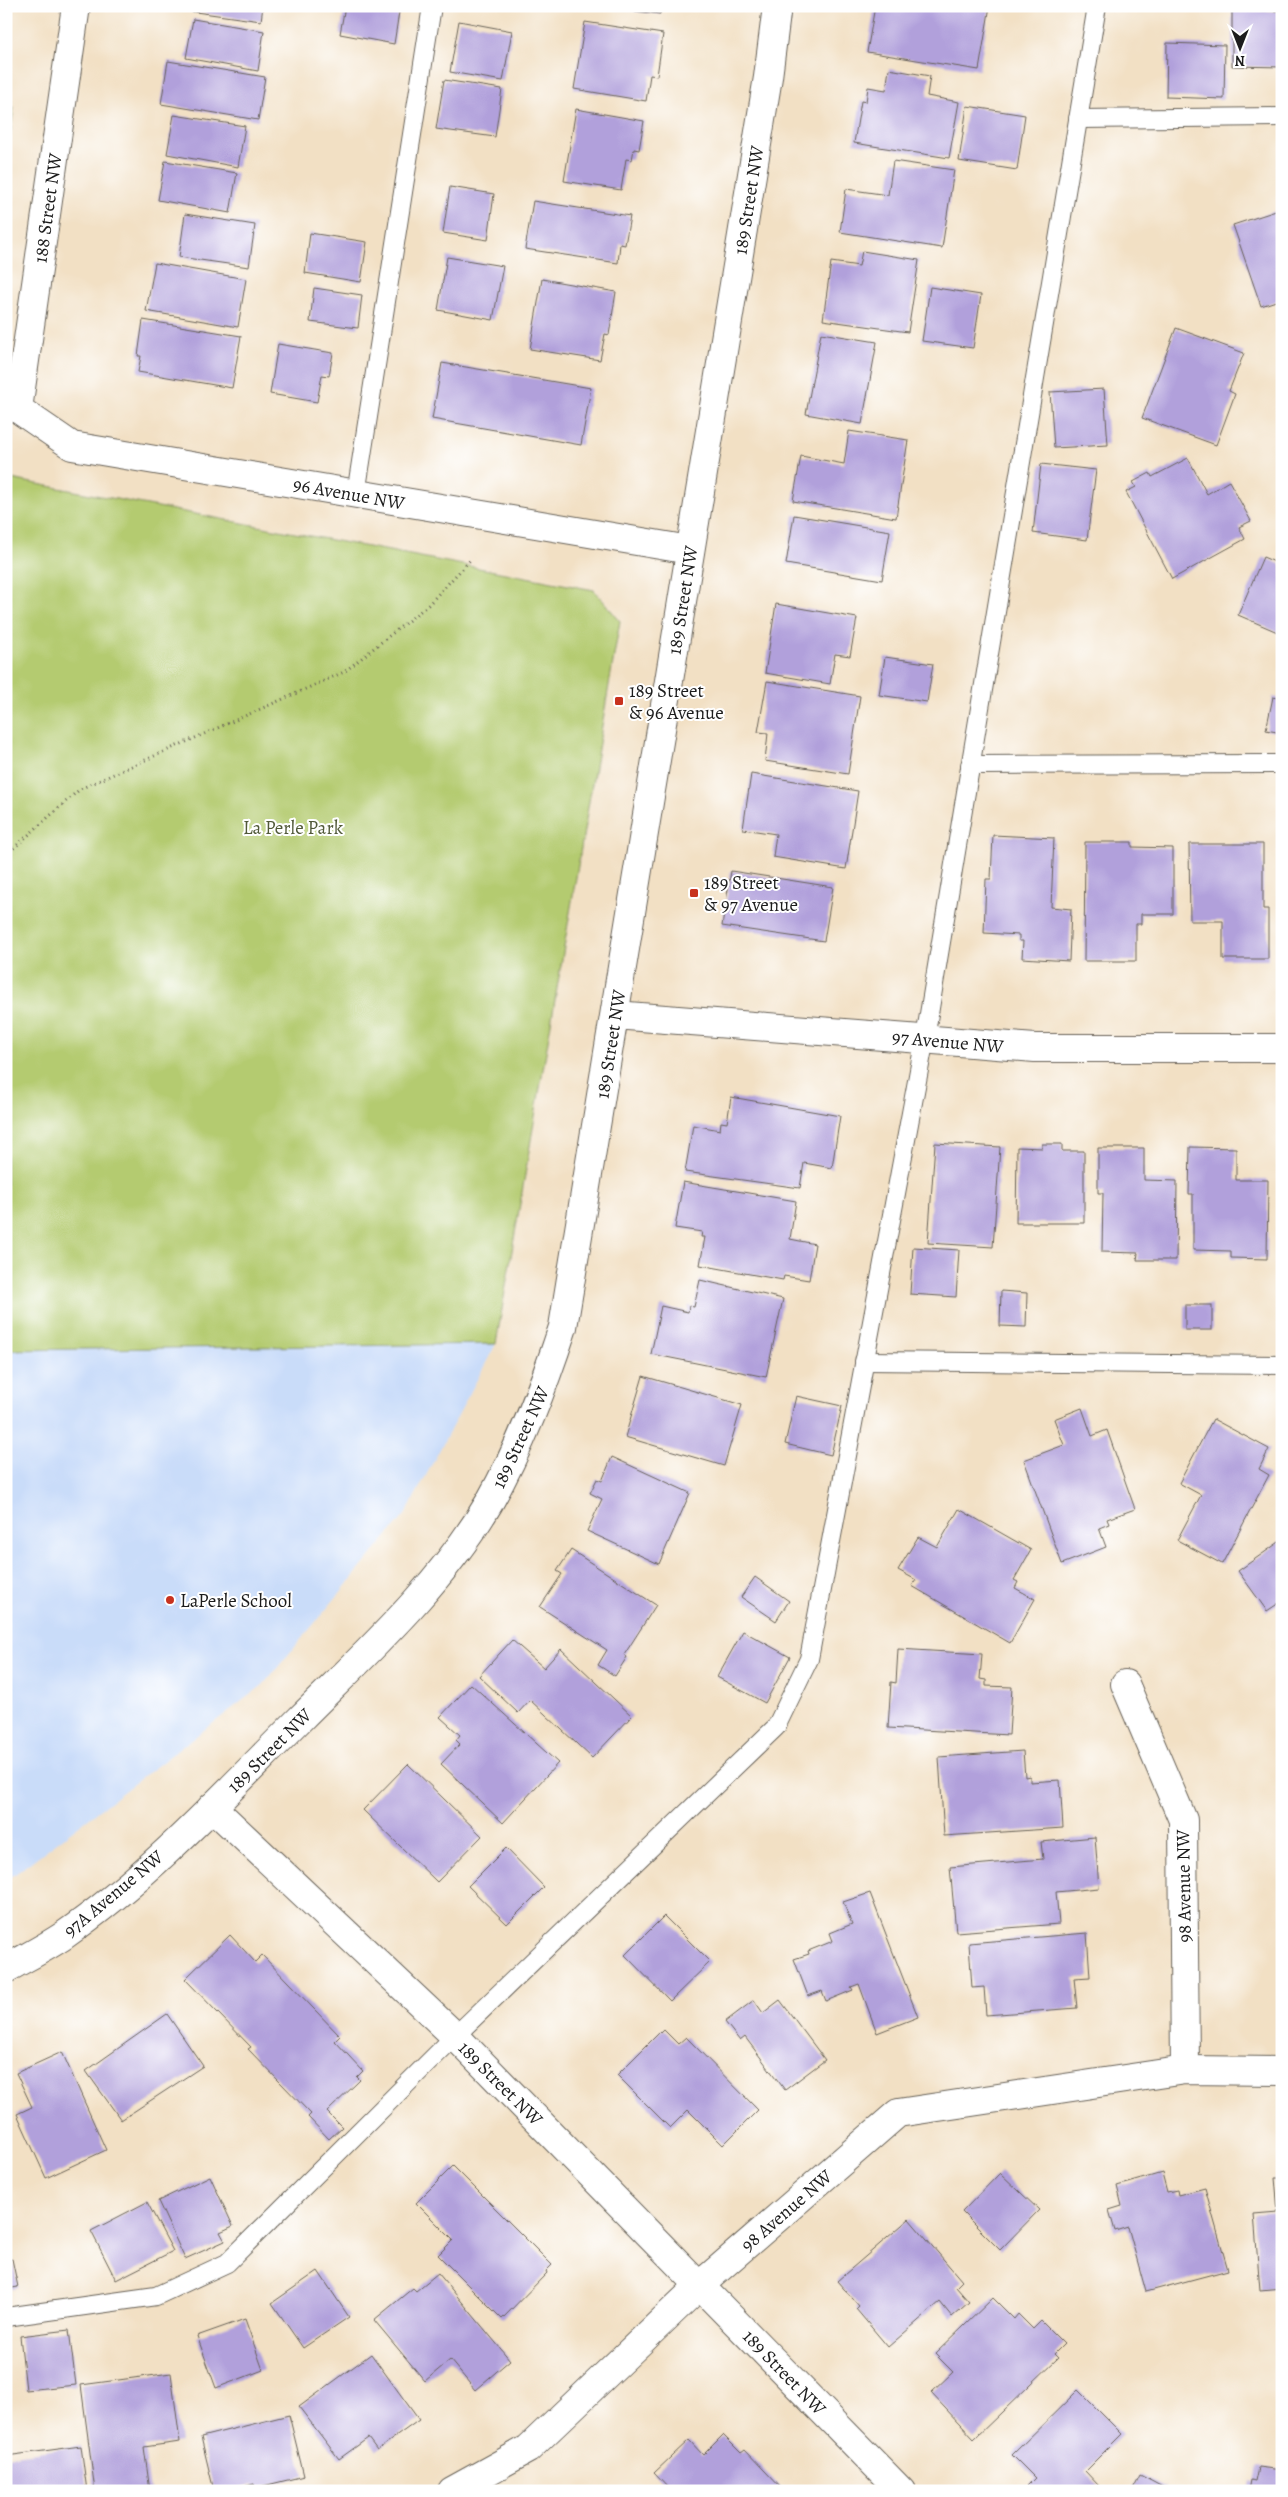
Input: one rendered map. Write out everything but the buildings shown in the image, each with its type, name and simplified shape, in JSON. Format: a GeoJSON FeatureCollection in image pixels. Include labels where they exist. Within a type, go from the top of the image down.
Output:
{"type":"FeatureCollection","features":[{"type":"Feature","properties":{"kind":"street","name":"188 Street NW"},"geometry":{"type":"LineString","coordinates":[[18,409],[76,6]]}},
{"type":"Feature","properties":{"kind":"street","name":"189 Street NW"},"geometry":{"type":"LineString","coordinates":[[777,6],[768,77],[616,1015],[563,1326],[542,1393],[514,1454],[488,1504],[456,1552],[411,1609],[212,1806],[456,2036],[901,2491]]}},
{"type":"Feature","properties":{"kind":"street","name":"96 Avenue NW"},"geometry":{"type":"LineString","coordinates":[[18,409],[72,446],[690,550]]}},
{"type":"Feature","properties":{"kind":"street","name":"97 Avenue NW"},"geometry":{"type":"LineString","coordinates":[[616,1015],[1035,1048],[1282,1048]]}},
{"type":"Feature","properties":{"kind":"street","name":"98 Avenue NW"},"geometry":{"type":"LineString","coordinates":[[1125,1684],[1183,1820],[1185,2070]]}},
{"type":"Feature","properties":{"kind":"street","name":"97A Avenue NW"},"geometry":{"type":"LineString","coordinates":[[6,1969],[62,1937],[122,1891],[212,1806]]}},
{"type":"Feature","properties":{"kind":"street","name":"98 Avenue NW"},"geometry":{"type":"LineString","coordinates":[[452,2491],[528,2449],[700,2285],[898,2113],[1185,2070],[1282,2071]]}},
{"type":"Feature","properties":{"kind":"lane"},"geometry":{"type":"LineString","coordinates":[[356,494],[432,6]]}},
{"type":"Feature","properties":{"kind":"lane"},"geometry":{"type":"LineString","coordinates":[[6,2317],[156,2296],[227,2263],[456,2036],[776,1727],[809,1660],[925,1038],[1097,6]]}},
{"type":"Feature","properties":{"kind":"lane"},"geometry":{"type":"LineString","coordinates":[[1078,119],[1282,118]]}},
{"type":"Feature","properties":{"kind":"lane"},"geometry":{"type":"LineString","coordinates":[[970,765],[1282,764]]}},
{"type":"Feature","properties":{"kind":"lane"},"geometry":{"type":"LineString","coordinates":[[864,1361],[1282,1365]]}},
{"type":"Feature","properties":{"kind":"path"},"geometry":{"type":"LineString","coordinates":[[6,855],[80,789],[344,672],[428,605],[472,558]]}},
{"type":"Feature","properties":{"kind":"shaded area","name":"LaPerle School"},"geometry":{"type":"Polygon","coordinates":[[[496,1344],[405,1515],[263,1685],[6,1881],[6,1350],[496,1344]]]}},
{"type":"Feature","properties":{"kind":"green space"},"geometry":{"type":"Polygon","coordinates":[[[6,107],[14,107],[6,163],[6,107]]]}},
{"type":"Feature","properties":{"kind":"green space","name":"La Perle Park"},"geometry":{"type":"Polygon","coordinates":[[[6,478],[594,590],[620,621],[496,1344],[6,1350],[6,478]]]}},
{"type":"Feature","properties":{"kind":"place","name":"189 Street & 96 Avenue"},"geometry":{"type":"Point","coordinates":[619,701]}},
{"type":"Feature","properties":{"kind":"place","name":"189 Street & 97 Avenue"},"geometry":{"type":"Point","coordinates":[694,893]}},
{"type":"Feature","properties":{"kind":"place","name":"LaPerle School"},"geometry":{"type":"Point","coordinates":[170,1600]}}]}
